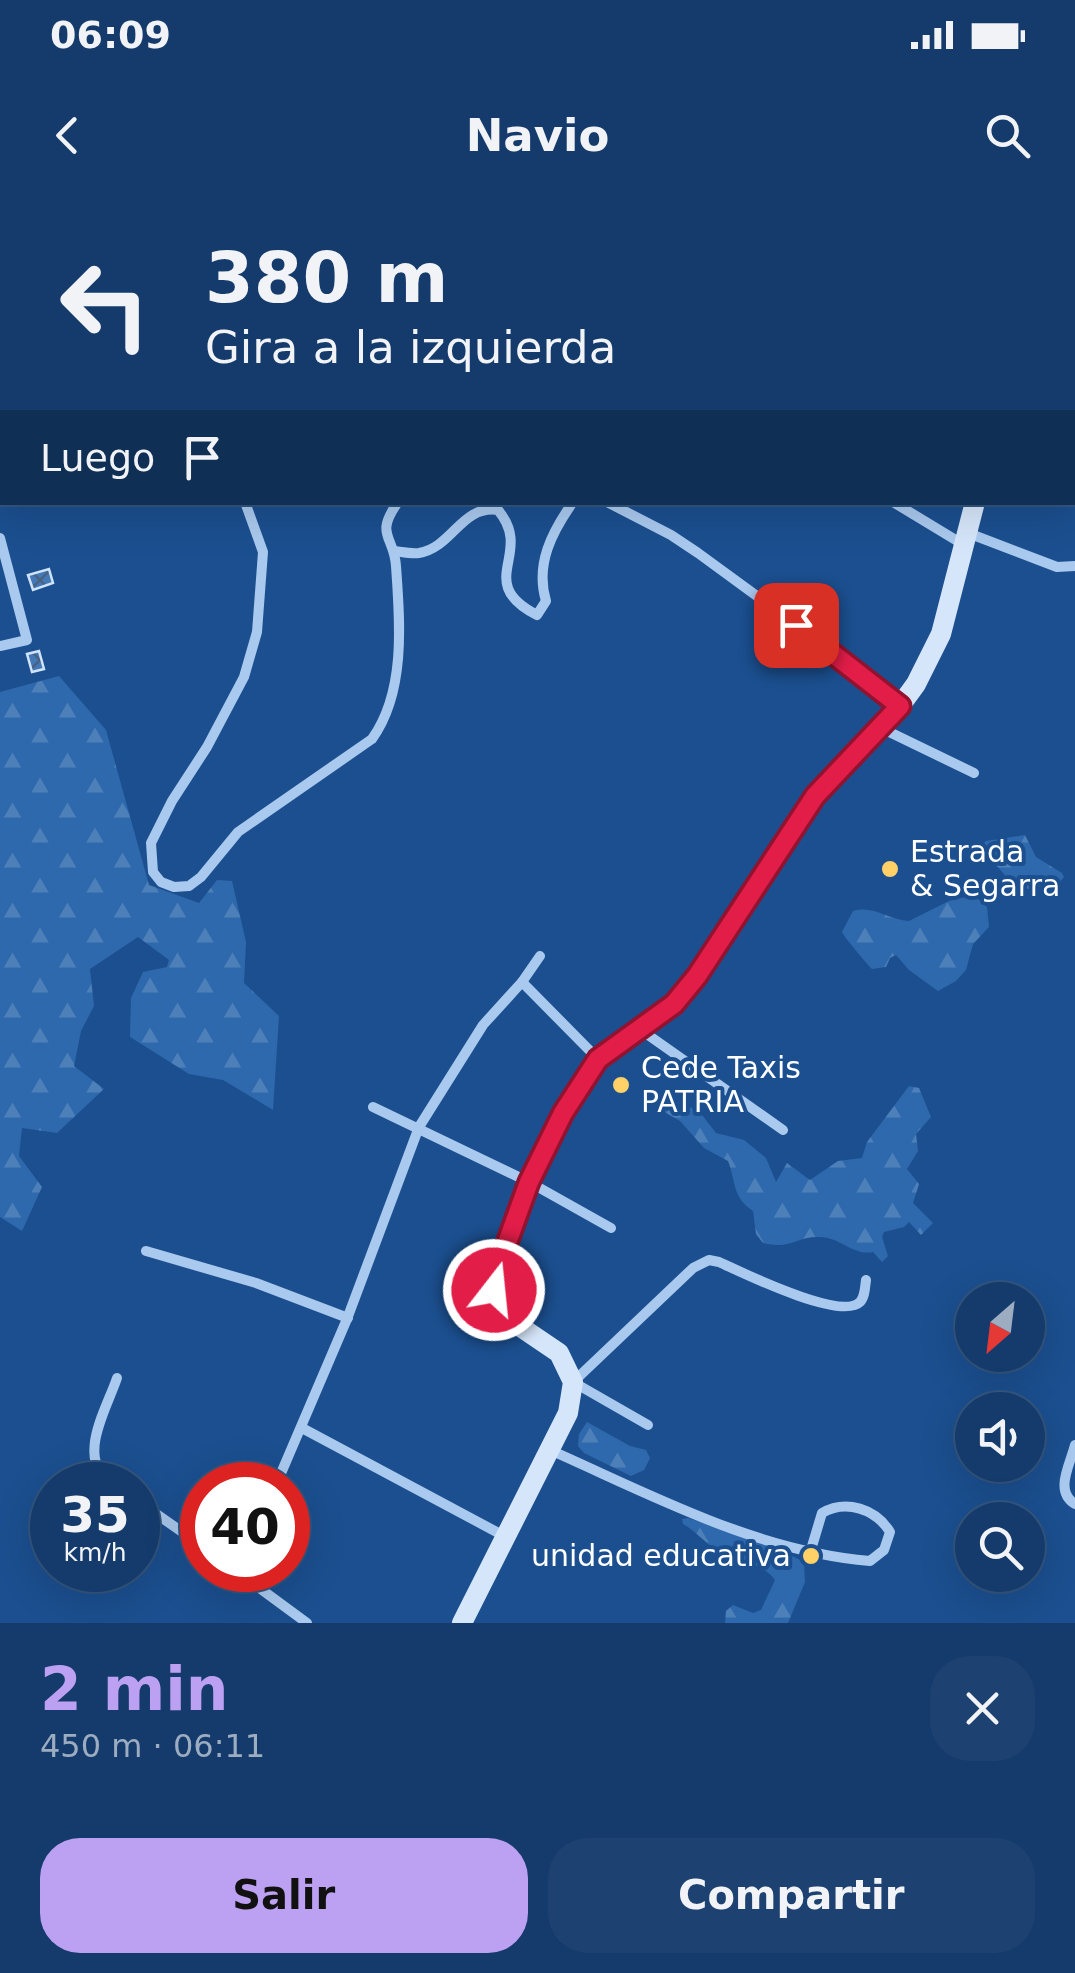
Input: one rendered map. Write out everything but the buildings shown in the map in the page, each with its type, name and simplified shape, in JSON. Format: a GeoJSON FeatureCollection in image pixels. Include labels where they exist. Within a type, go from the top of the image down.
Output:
{"type":"FeatureCollection","features":[{"type":"Feature","properties":{"kind":"street"},"geometry":{"type":"LineString","coordinates":[[246,505],[263,552],[256,632],[244,677],[151,842],[154,872],[161,882],[174,887],[189,886],[201,878],[238,832],[372,739],[387,719],[397,673],[394,551],[386,540],[386,527],[388,515],[396,505]]}},
{"type":"Feature","properties":{"kind":"street"},"geometry":{"type":"LineString","coordinates":[[394,551],[418,554],[439,546],[464,518],[488,508],[498,510],[512,534],[513,550],[505,568],[509,593],[515,602],[536,615],[546,601],[542,579],[548,543],[570,505]]}},
{"type":"Feature","properties":{"kind":"street"},"geometry":{"type":"LineString","coordinates":[[613,505],[698,553],[839,656],[900,706]]}},
{"type":"Feature","properties":{"kind":"street"},"geometry":{"type":"LineString","coordinates":[[899,505],[966,539],[1057,567],[1075,566]]}},
{"type":"Feature","properties":{"kind":"street"},"geometry":{"type":"LineString","coordinates":[[648,1425],[574,1382],[559,1353],[503,1315],[496,1304],[494,1279],[529,1182],[563,1113],[598,1059],[674,1004],[697,976],[815,796],[916,684],[941,634],[974,505]]}},
{"type":"Feature","properties":{"kind":"street"},"geometry":{"type":"LineString","coordinates":[[0,538],[27,640],[0,646]]}},
{"type":"Feature","properties":{"kind":"street"},"geometry":{"type":"LineString","coordinates":[[880,728],[974,773]]}},
{"type":"Feature","properties":{"kind":"street"},"geometry":{"type":"LineString","coordinates":[[286,1462],[348,1318],[419,1128],[484,1025],[540,956]]}},
{"type":"Feature","properties":{"kind":"street"},"geometry":{"type":"LineString","coordinates":[[522,982],[598,1059]]}},
{"type":"Feature","properties":{"kind":"street"},"geometry":{"type":"LineString","coordinates":[[642,1030],[783,1130]]}},
{"type":"Feature","properties":{"kind":"street"},"geometry":{"type":"LineString","coordinates":[[372,1107],[529,1182],[611,1228]]}},
{"type":"Feature","properties":{"kind":"street"},"geometry":{"type":"LineString","coordinates":[[146,1251],[256,1283],[348,1318]]}},
{"type":"Feature","properties":{"kind":"street"},"geometry":{"type":"LineString","coordinates":[[462,1623],[568,1412],[574,1382],[694,1268],[709,1260],[805,1300],[845,1308],[858,1305],[866,1280]]}},
{"type":"Feature","properties":{"kind":"street"},"geometry":{"type":"LineString","coordinates":[[95,1462],[92,1450],[117,1378]]}},
{"type":"Feature","properties":{"kind":"street"},"geometry":{"type":"LineString","coordinates":[[302,1428],[506,1537]]}},
{"type":"Feature","properties":{"kind":"street"},"geometry":{"type":"LineString","coordinates":[[1075,1445],[1063,1490],[1066,1499],[1075,1504]]}},
{"type":"Feature","properties":{"kind":"street"},"geometry":{"type":"LineString","coordinates":[[550,1450],[726,1528],[810,1553],[870,1561],[884,1550],[890,1532],[875,1514],[856,1508],[831,1508],[822,1513],[810,1553]]}},
{"type":"Feature","properties":{"kind":"street"},"geometry":{"type":"LineString","coordinates":[[265,1592],[307,1623]]}},
{"type":"Feature","properties":{"kind":"green space"},"geometry":{"type":"Polygon","coordinates":[[[59,676],[106,730],[149,885],[199,903],[217,880],[232,881],[246,942],[244,983],[279,1016],[273,1110],[223,1080],[189,1074],[130,1037],[131,998],[143,972],[167,967],[169,960],[138,937],[90,969],[94,1006],[81,1031],[74,1066],[104,1089],[57,1133],[22,1128],[19,1156],[42,1187],[22,1231],[0,1217],[0,692],[59,676]]]}},
{"type":"Feature","properties":{"kind":"green space"},"geometry":{"type":"Polygon","coordinates":[[[1025,835],[1036,857],[1062,873],[1060,882],[1018,891],[998,867],[974,852],[986,841],[1025,835]]]}},
{"type":"Feature","properties":{"kind":"green space"},"geometry":{"type":"Polygon","coordinates":[[[965,897],[977,898],[987,907],[989,927],[973,944],[966,970],[938,991],[896,955],[886,967],[872,969],[842,932],[853,911],[868,910],[909,921],[965,897]]]}},
{"type":"Feature","properties":{"kind":"green space"},"geometry":{"type":"Polygon","coordinates":[[[909,1086],[919,1088],[931,1117],[916,1134],[918,1151],[907,1169],[919,1184],[913,1203],[933,1223],[921,1235],[909,1222],[884,1232],[888,1256],[882,1262],[873,1252],[859,1251],[827,1238],[812,1237],[781,1245],[763,1243],[756,1234],[753,1211],[738,1195],[728,1161],[704,1148],[680,1121],[647,1102],[642,1092],[646,1089],[699,1111],[716,1133],[744,1140],[766,1158],[776,1182],[787,1163],[810,1180],[838,1161],[862,1158],[867,1142],[909,1086]]]}},
{"type":"Feature","properties":{"kind":"green space"},"geometry":{"type":"Polygon","coordinates":[[[587,1422],[630,1446],[646,1450],[650,1458],[644,1470],[631,1476],[584,1453],[578,1446],[579,1434],[587,1422]]]}},
{"type":"Feature","properties":{"kind":"green space"},"geometry":{"type":"Polygon","coordinates":[[[682,1519],[770,1545],[804,1562],[805,1582],[788,1623],[725,1623],[726,1611],[733,1605],[753,1613],[761,1610],[775,1580],[762,1568],[716,1550],[683,1524],[682,1519]]]}},
{"type":"Feature","properties":{"kind":"place","name":"Estrada & Segarra"},"geometry":{"type":"Point","coordinates":[890,869]}},
{"type":"Feature","properties":{"kind":"place","name":"Cede Taxis PATRIA"},"geometry":{"type":"Point","coordinates":[621,1085]}},
{"type":"Feature","properties":{"kind":"place","name":"unidad educativa"},"geometry":{"type":"Point","coordinates":[811,1556]}},
{"type":"Feature","properties":{"kind":"route"},"geometry":{"type":"LineString","coordinates":[[494,1290],[494,1279],[529,1182],[563,1113],[598,1059],[674,1004],[721,944],[815,796],[900,706],[796,625]]}}]}
